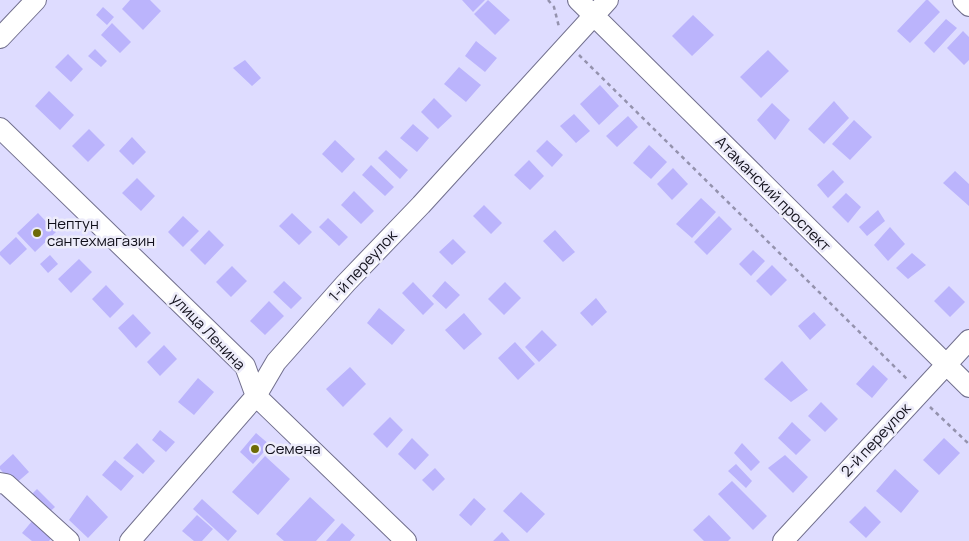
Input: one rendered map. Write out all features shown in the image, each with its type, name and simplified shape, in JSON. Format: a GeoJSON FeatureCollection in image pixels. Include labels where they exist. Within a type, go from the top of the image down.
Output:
{"type":"FeatureCollection","features":[{"type":"Feature","properties":{"kind":"street"},"geometry":{"type":"LineString","coordinates":[[0,38],[36,0]]}},
{"type":"Feature","properties":{"kind":"street","name":"Атаманский проспект"},"geometry":{"type":"LineString","coordinates":[[578,0],[969,387]]}},
{"type":"Feature","properties":{"kind":"street","name":"1-й переулок"},"geometry":{"type":"LineString","coordinates":[[130,541],[256,396],[276,362],[346,283],[421,205],[608,0]]}},
{"type":"Feature","properties":{"kind":"street"},"geometry":{"type":"LineString","coordinates":[[962,0],[969,6]]}},
{"type":"Feature","properties":{"kind":"street","name":"улица Ленина"},"geometry":{"type":"LineString","coordinates":[[0,128],[245,366],[256,396],[406,541]]}},
{"type":"Feature","properties":{"kind":"street","name":"2-й переулок"},"geometry":{"type":"LineString","coordinates":[[784,541],[969,340]]}},
{"type":"Feature","properties":{"kind":"street"},"geometry":{"type":"LineString","coordinates":[[0,483],[6,484],[69,541]]}},
{"type":"Feature","properties":{"kind":"path"},"geometry":{"type":"LineString","coordinates":[[548,0],[554,7],[561,35],[568,43],[909,381],[929,405],[969,444]]}},
{"type":"Feature","properties":{"kind":"building"},"geometry":{"type":"Polygon","coordinates":[[[130,0],[150,0],[161,11],[143,30],[122,9],[130,0]]]}},
{"type":"Feature","properties":{"kind":"building"},"geometry":{"type":"Polygon","coordinates":[[[462,0],[485,0],[473,12],[462,0]]]}},
{"type":"Feature","properties":{"kind":"building"},"geometry":{"type":"Polygon","coordinates":[[[488,0],[510,20],[495,35],[474,14],[488,0]]]}},
{"type":"Feature","properties":{"kind":"building"},"geometry":{"type":"Polygon","coordinates":[[[926,0],[940,12],[910,43],[897,31],[926,0]]]}},
{"type":"Feature","properties":{"kind":"building"},"geometry":{"type":"Polygon","coordinates":[[[103,7],[114,17],[107,25],[96,15],[103,7]]]}},
{"type":"Feature","properties":{"kind":"building"},"geometry":{"type":"Polygon","coordinates":[[[693,15],[714,35],[692,56],[672,36],[693,15]]]}},
{"type":"Feature","properties":{"kind":"building"},"geometry":{"type":"Polygon","coordinates":[[[946,19],[957,28],[934,53],[924,43],[946,19]]]}},
{"type":"Feature","properties":{"kind":"building"},"geometry":{"type":"Polygon","coordinates":[[[112,23],[131,42],[120,53],[101,35],[112,23]]]}},
{"type":"Feature","properties":{"kind":"building"},"geometry":{"type":"Polygon","coordinates":[[[963,31],[969,37],[969,60],[964,65],[947,48],[963,31]]]}},
{"type":"Feature","properties":{"kind":"building"},"geometry":{"type":"Polygon","coordinates":[[[476,41],[497,58],[485,72],[465,56],[476,41]]]}},
{"type":"Feature","properties":{"kind":"building"},"geometry":{"type":"Polygon","coordinates":[[[95,49],[107,61],[101,67],[88,56],[95,49]]]}},
{"type":"Feature","properties":{"kind":"building"},"geometry":{"type":"Polygon","coordinates":[[[768,50],[789,71],[761,98],[740,77],[768,50]]]}},
{"type":"Feature","properties":{"kind":"building"},"geometry":{"type":"Polygon","coordinates":[[[68,54],[83,69],[71,82],[55,67],[68,54]]]}},
{"type":"Feature","properties":{"kind":"building"},"geometry":{"type":"Polygon","coordinates":[[[245,60],[261,78],[252,86],[233,68],[245,60]]]}},
{"type":"Feature","properties":{"kind":"building"},"geometry":{"type":"Polygon","coordinates":[[[459,67],[481,85],[466,102],[444,84],[459,67]]]}},
{"type":"Feature","properties":{"kind":"building"},"geometry":{"type":"Polygon","coordinates":[[[600,85],[619,106],[599,125],[580,104],[600,85]]]}},
{"type":"Feature","properties":{"kind":"building"},"geometry":{"type":"Polygon","coordinates":[[[49,91],[74,115],[60,130],[35,106],[49,91]]]}},
{"type":"Feature","properties":{"kind":"building"},"geometry":{"type":"Polygon","coordinates":[[[434,98],[452,116],[438,129],[421,112],[434,98]]]}},
{"type":"Feature","properties":{"kind":"building"},"geometry":{"type":"Polygon","coordinates":[[[834,101],[849,118],[824,144],[808,129],[834,101]]]}},
{"type":"Feature","properties":{"kind":"building"},"geometry":{"type":"Polygon","coordinates":[[[772,103],[790,120],[775,140],[757,120],[772,103]]]}},
{"type":"Feature","properties":{"kind":"building"},"geometry":{"type":"Polygon","coordinates":[[[574,114],[590,131],[576,143],[560,126],[574,114]]]}},
{"type":"Feature","properties":{"kind":"building"},"geometry":{"type":"Polygon","coordinates":[[[628,116],[638,127],[617,147],[606,136],[628,116]]]}},
{"type":"Feature","properties":{"kind":"building"},"geometry":{"type":"Polygon","coordinates":[[[854,120],[872,137],[850,160],[832,144],[854,120]]]}},
{"type":"Feature","properties":{"kind":"building"},"geometry":{"type":"Polygon","coordinates":[[[413,124],[429,138],[417,152],[400,138],[413,124]]]}},
{"type":"Feature","properties":{"kind":"building"},"geometry":{"type":"Polygon","coordinates":[[[89,129],[105,145],[88,162],[72,146],[89,129]]]}},
{"type":"Feature","properties":{"kind":"building"},"geometry":{"type":"Polygon","coordinates":[[[132,137],[146,152],[133,165],[119,151],[132,137]]]}},
{"type":"Feature","properties":{"kind":"building"},"geometry":{"type":"Polygon","coordinates":[[[335,140],[355,159],[342,173],[322,154],[335,140]]]}},
{"type":"Feature","properties":{"kind":"building"},"geometry":{"type":"Polygon","coordinates":[[[547,140],[563,155],[552,167],[536,151],[547,140]]]}},
{"type":"Feature","properties":{"kind":"building"},"geometry":{"type":"Polygon","coordinates":[[[649,145],[667,162],[651,179],[633,163],[649,145]]]}},
{"type":"Feature","properties":{"kind":"building"},"geometry":{"type":"Polygon","coordinates":[[[386,150],[408,170],[400,179],[378,158],[386,150]]]}},
{"type":"Feature","properties":{"kind":"building"},"geometry":{"type":"Polygon","coordinates":[[[529,160],[544,176],[530,190],[514,175],[529,160]]]}},
{"type":"Feature","properties":{"kind":"building"},"geometry":{"type":"Polygon","coordinates":[[[371,165],[394,187],[385,196],[362,175],[371,165]]]}},
{"type":"Feature","properties":{"kind":"building"},"geometry":{"type":"Polygon","coordinates":[[[673,168],[688,184],[672,200],[657,184],[673,168]]]}},
{"type":"Feature","properties":{"kind":"building"},"geometry":{"type":"Polygon","coordinates":[[[833,170],[844,182],[828,198],[817,185],[833,170]]]}},
{"type":"Feature","properties":{"kind":"building"},"geometry":{"type":"Polygon","coordinates":[[[955,171],[969,184],[969,206],[943,183],[955,171]]]}},
{"type":"Feature","properties":{"kind":"building"},"geometry":{"type":"Polygon","coordinates":[[[137,178],[155,196],[141,211],[122,193],[137,178]]]}},
{"type":"Feature","properties":{"kind":"building"},"geometry":{"type":"Polygon","coordinates":[[[354,191],[374,211],[361,224],[341,205],[354,191]]]}},
{"type":"Feature","properties":{"kind":"building"},"geometry":{"type":"Polygon","coordinates":[[[846,193],[861,207],[848,223],[832,207],[846,193]]]}},
{"type":"Feature","properties":{"kind":"building"},"geometry":{"type":"Polygon","coordinates":[[[701,198],[716,212],[692,238],[676,224],[701,198]]]}},
{"type":"Feature","properties":{"kind":"building"},"geometry":{"type":"Polygon","coordinates":[[[484,205],[502,223],[491,234],[473,216],[484,205]]]}},
{"type":"Feature","properties":{"kind":"building"},"geometry":{"type":"Polygon","coordinates":[[[878,210],[885,221],[867,236],[859,227],[878,210]]]}},
{"type":"Feature","properties":{"kind":"building","name":"Нептун сантехмагазин"},"geometry":{"type":"Polygon","coordinates":[[[38,213],[56,232],[35,252],[17,233],[38,213]]]}},
{"type":"Feature","properties":{"kind":"building"},"geometry":{"type":"Polygon","coordinates":[[[292,213],[312,232],[299,245],[279,226],[292,213]]]}},
{"type":"Feature","properties":{"kind":"building"},"geometry":{"type":"Polygon","coordinates":[[[183,216],[199,231],[183,247],[168,232],[183,216]]]}},
{"type":"Feature","properties":{"kind":"building"},"geometry":{"type":"Polygon","coordinates":[[[719,216],[732,229],[707,255],[694,242],[719,216]]]}},
{"type":"Feature","properties":{"kind":"building"},"geometry":{"type":"Polygon","coordinates":[[[328,218],[348,237],[339,246],[319,227],[328,218]]]}},
{"type":"Feature","properties":{"kind":"building"},"geometry":{"type":"Polygon","coordinates":[[[890,227],[905,244],[888,261],[874,245],[890,227]]]}},
{"type":"Feature","properties":{"kind":"building"},"geometry":{"type":"Polygon","coordinates":[[[209,230],[224,245],[205,265],[190,250],[209,230]]]}},
{"type":"Feature","properties":{"kind":"building"},"geometry":{"type":"Polygon","coordinates":[[[555,230],[575,252],[563,262],[543,241],[555,230]]]}},
{"type":"Feature","properties":{"kind":"building"},"geometry":{"type":"Polygon","coordinates":[[[16,237],[27,249],[10,265],[0,255],[0,252],[16,237]]]}},
{"type":"Feature","properties":{"kind":"building"},"geometry":{"type":"Polygon","coordinates":[[[453,239],[466,252],[452,265],[439,252],[453,239]]]}},
{"type":"Feature","properties":{"kind":"building"},"geometry":{"type":"Polygon","coordinates":[[[753,250],[765,261],[751,276],[739,264],[753,250]]]}},
{"type":"Feature","properties":{"kind":"building"},"geometry":{"type":"Polygon","coordinates":[[[912,253],[926,265],[908,279],[896,268],[912,253]]]}},
{"type":"Feature","properties":{"kind":"building"},"geometry":{"type":"Polygon","coordinates":[[[50,255],[58,264],[48,273],[40,264],[50,255]]]}},
{"type":"Feature","properties":{"kind":"building"},"geometry":{"type":"Polygon","coordinates":[[[79,259],[92,272],[71,293],[58,279],[79,259]]]}},
{"type":"Feature","properties":{"kind":"building"},"geometry":{"type":"Polygon","coordinates":[[[772,265],[787,280],[771,296],[756,281],[772,265]]]}},
{"type":"Feature","properties":{"kind":"building"},"geometry":{"type":"Polygon","coordinates":[[[232,266],[247,281],[231,297],[216,282],[232,266]]]}},
{"type":"Feature","properties":{"kind":"building"},"geometry":{"type":"Polygon","coordinates":[[[284,281],[302,298],[291,309],[273,292],[284,281]]]}},
{"type":"Feature","properties":{"kind":"building"},"geometry":{"type":"Polygon","coordinates":[[[445,281],[460,295],[446,309],[432,296],[445,281]]]}},
{"type":"Feature","properties":{"kind":"building"},"geometry":{"type":"Polygon","coordinates":[[[413,282],[434,304],[423,315],[402,293],[413,282]]]}},
{"type":"Feature","properties":{"kind":"building"},"geometry":{"type":"Polygon","coordinates":[[[505,282],[521,298],[504,315],[488,299],[505,282]]]}},
{"type":"Feature","properties":{"kind":"building"},"geometry":{"type":"Polygon","coordinates":[[[106,285],[124,304],[110,318],[92,299],[106,285]]]}},
{"type":"Feature","properties":{"kind":"building"},"geometry":{"type":"Polygon","coordinates":[[[949,286],[965,302],[950,317],[934,301],[949,286]]]}},
{"type":"Feature","properties":{"kind":"building"},"geometry":{"type":"Polygon","coordinates":[[[596,298],[607,312],[592,326],[580,313],[596,298]]]}},
{"type":"Feature","properties":{"kind":"building"},"geometry":{"type":"Polygon","coordinates":[[[269,301],[284,316],[265,335],[250,321],[269,301]]]}},
{"type":"Feature","properties":{"kind":"building"},"geometry":{"type":"Polygon","coordinates":[[[379,308],[405,330],[392,345],[367,323],[379,308]]]}},
{"type":"Feature","properties":{"kind":"building"},"geometry":{"type":"Polygon","coordinates":[[[814,312],[826,325],[810,340],[798,326],[814,312]]]}},
{"type":"Feature","properties":{"kind":"building"},"geometry":{"type":"Polygon","coordinates":[[[464,313],[482,334],[464,350],[445,330],[464,313]]]}},
{"type":"Feature","properties":{"kind":"building"},"geometry":{"type":"Polygon","coordinates":[[[133,314],[151,333],[136,348],[118,328],[133,314]]]}},
{"type":"Feature","properties":{"kind":"building"},"geometry":{"type":"Polygon","coordinates":[[[542,330],[557,345],[539,362],[525,347],[542,330]]]}},
{"type":"Feature","properties":{"kind":"building"},"geometry":{"type":"Polygon","coordinates":[[[515,342],[535,364],[518,380],[498,358],[515,342]]]}},
{"type":"Feature","properties":{"kind":"building"},"geometry":{"type":"Polygon","coordinates":[[[164,345],[177,359],[160,376],[147,362],[164,345]]]}},
{"type":"Feature","properties":{"kind":"building"},"geometry":{"type":"Polygon","coordinates":[[[782,361],[808,390],[791,402],[764,379],[782,361]]]}},
{"type":"Feature","properties":{"kind":"building"},"geometry":{"type":"Polygon","coordinates":[[[873,365],[888,379],[872,398],[856,384],[873,365]]]}},
{"type":"Feature","properties":{"kind":"building"},"geometry":{"type":"Polygon","coordinates":[[[350,367],[366,384],[343,407],[326,389],[350,367]]]}},
{"type":"Feature","properties":{"kind":"building"},"geometry":{"type":"Polygon","coordinates":[[[198,378],[214,392],[194,415],[178,402],[198,378]]]}},
{"type":"Feature","properties":{"kind":"building"},"geometry":{"type":"Polygon","coordinates":[[[821,402],[838,419],[825,432],[808,416],[821,402]]]}},
{"type":"Feature","properties":{"kind":"building"},"geometry":{"type":"Polygon","coordinates":[[[390,417],[403,430],[387,448],[373,434],[390,417]]]}},
{"type":"Feature","properties":{"kind":"building"},"geometry":{"type":"Polygon","coordinates":[[[792,422],[811,440],[796,455],[778,438],[792,422]]]}},
{"type":"Feature","properties":{"kind":"building"},"geometry":{"type":"Polygon","coordinates":[[[160,430],[175,442],[166,452],[152,440],[160,430]]]}},
{"type":"Feature","properties":{"kind":"building","name":"Семена"},"geometry":{"type":"Polygon","coordinates":[[[256,433],[270,445],[253,464],[240,452],[256,433]]]}},
{"type":"Feature","properties":{"kind":"building"},"geometry":{"type":"Polygon","coordinates":[[[412,438],[429,455],[415,470],[398,454],[412,438]]]}},
{"type":"Feature","properties":{"kind":"building"},"geometry":{"type":"Polygon","coordinates":[[[944,438],[960,453],[939,475],[923,460],[944,438]]]}},
{"type":"Feature","properties":{"kind":"building"},"geometry":{"type":"Polygon","coordinates":[[[137,443],[155,461],[143,474],[123,458],[137,443]]]}},
{"type":"Feature","properties":{"kind":"building"},"geometry":{"type":"Polygon","coordinates":[[[742,443],[760,462],[751,471],[734,453],[742,443]]]}},
{"type":"Feature","properties":{"kind":"building"},"geometry":{"type":"Polygon","coordinates":[[[13,454],[29,472],[14,485],[0,469],[0,466],[13,454]]]}},
{"type":"Feature","properties":{"kind":"building"},"geometry":{"type":"Polygon","coordinates":[[[785,455],[808,477],[793,493],[768,468],[785,455]]]}},
{"type":"Feature","properties":{"kind":"building"},"geometry":{"type":"Polygon","coordinates":[[[265,456],[290,479],[258,515],[232,492],[265,456]]]}},
{"type":"Feature","properties":{"kind":"building"},"geometry":{"type":"Polygon","coordinates":[[[115,460],[134,476],[121,491],[102,475],[115,460]]]}},
{"type":"Feature","properties":{"kind":"building"},"geometry":{"type":"Polygon","coordinates":[[[736,464],[752,481],[746,488],[728,471],[736,464]]]}},
{"type":"Feature","properties":{"kind":"building"},"geometry":{"type":"Polygon","coordinates":[[[435,468],[445,479],[433,491],[422,480],[435,468]]]}},
{"type":"Feature","properties":{"kind":"building"},"geometry":{"type":"Polygon","coordinates":[[[895,469],[919,491],[901,513],[876,491],[895,469]]]}},
{"type":"Feature","properties":{"kind":"building"},"geometry":{"type":"Polygon","coordinates":[[[732,481],[767,516],[753,530],[718,494],[732,481]]]}},
{"type":"Feature","properties":{"kind":"building"},"geometry":{"type":"Polygon","coordinates":[[[37,489],[55,507],[46,515],[29,497],[37,489]]]}},
{"type":"Feature","properties":{"kind":"building"},"geometry":{"type":"Polygon","coordinates":[[[521,492],[545,514],[527,533],[503,511],[521,492]]]}},
{"type":"Feature","properties":{"kind":"building"},"geometry":{"type":"Polygon","coordinates":[[[87,495],[108,517],[88,538],[69,520],[87,495]]]}},
{"type":"Feature","properties":{"kind":"building"},"geometry":{"type":"Polygon","coordinates":[[[310,497],[335,520],[316,541],[284,541],[276,534],[310,497]]]}},
{"type":"Feature","properties":{"kind":"building"},"geometry":{"type":"Polygon","coordinates":[[[474,498],[486,509],[471,526],[459,515],[474,498]]]}},
{"type":"Feature","properties":{"kind":"building"},"geometry":{"type":"Polygon","coordinates":[[[202,499],[237,531],[228,541],[193,509],[202,499]]]}},
{"type":"Feature","properties":{"kind":"building"},"geometry":{"type":"Polygon","coordinates":[[[865,506],[881,522],[866,538],[849,522],[865,506]]]}},
{"type":"Feature","properties":{"kind":"building"},"geometry":{"type":"Polygon","coordinates":[[[197,515],[213,529],[202,541],[194,541],[182,531],[197,515]]]}},
{"type":"Feature","properties":{"kind":"building"},"geometry":{"type":"Polygon","coordinates":[[[709,515],[731,538],[728,541],[704,541],[693,530],[709,515]]]}},
{"type":"Feature","properties":{"kind":"building"},"geometry":{"type":"Polygon","coordinates":[[[33,520],[53,536],[49,541],[32,541],[22,533],[33,520]]]}},
{"type":"Feature","properties":{"kind":"building"},"geometry":{"type":"Polygon","coordinates":[[[342,523],[355,535],[350,541],[326,541],[342,523]]]}},
{"type":"Feature","properties":{"kind":"building"},"geometry":{"type":"Polygon","coordinates":[[[502,532],[510,541],[493,541],[502,532]]]}},
{"type":"Feature","properties":{"kind":"place","name":"Нептун сантехмагазин"},"geometry":{"type":"Point","coordinates":[37,233]}},
{"type":"Feature","properties":{"kind":"place","name":"Семена"},"geometry":{"type":"Point","coordinates":[255,449]}}]}
